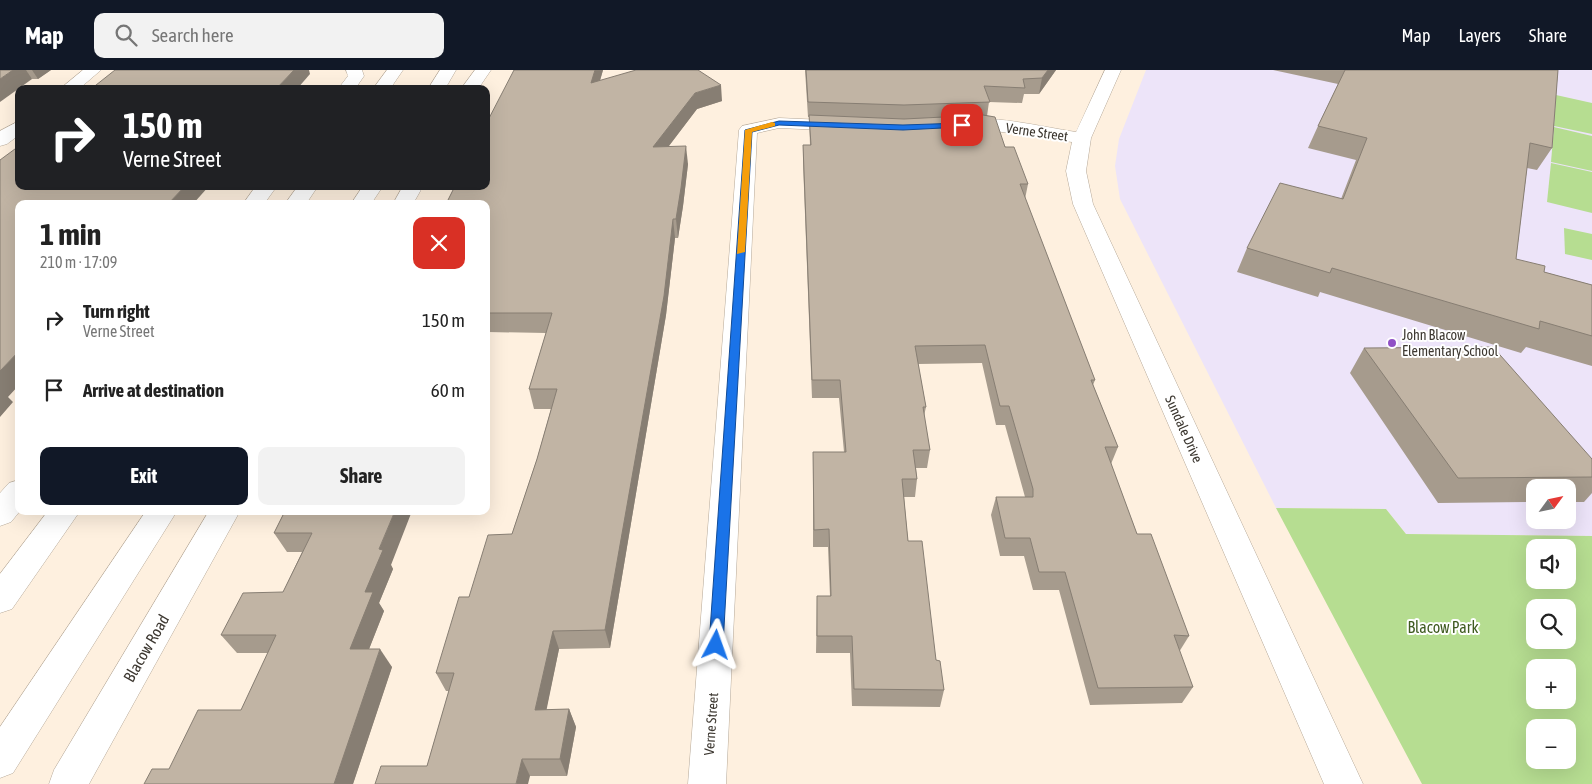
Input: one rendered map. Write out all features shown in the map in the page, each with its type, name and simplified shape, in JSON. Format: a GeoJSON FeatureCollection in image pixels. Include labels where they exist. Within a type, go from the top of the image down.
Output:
{"type":"FeatureCollection","features":[{"type":"Feature","properties":{"kind":"street"},"geometry":{"type":"LineString","coordinates":[[73,85],[93,70]]}},
{"type":"Feature","properties":{"kind":"street"},"geometry":{"type":"LineString","coordinates":[[349,85],[356,76],[354,70]]}},
{"type":"Feature","properties":{"kind":"street"},"geometry":{"type":"LineString","coordinates":[[384,85],[395,70]]}},
{"type":"Feature","properties":{"kind":"street"},"geometry":{"type":"LineString","coordinates":[[439,85],[448,70]]}},
{"type":"Feature","properties":{"kind":"street"},"geometry":{"type":"LineString","coordinates":[[472,85],[483,70]]}},
{"type":"Feature","properties":{"kind":"street","name":"Sundale Drive"},"geometry":{"type":"LineString","coordinates":[[1113,70],[1082,138],[1076,171],[1083,204],[1344,784]]}},
{"type":"Feature","properties":{"kind":"street","name":"Verne Street"},"geometry":{"type":"LineString","coordinates":[[707,784],[748,130],[779,123],[865,126]]}},
{"type":"Feature","properties":{"kind":"street","name":"Verne Street"},"geometry":{"type":"LineString","coordinates":[[942,126],[981,124],[1082,138]]}},
{"type":"Feature","properties":{"kind":"street"},"geometry":{"type":"LineString","coordinates":[[0,140],[15,129]]}},
{"type":"Feature","properties":{"kind":"street"},"geometry":{"type":"LineString","coordinates":[[256,200],[264,190]]}},
{"type":"Feature","properties":{"kind":"street"},"geometry":{"type":"LineString","coordinates":[[0,514],[15,496]]}},
{"type":"Feature","properties":{"kind":"street"},"geometry":{"type":"LineString","coordinates":[[0,598],[62,515]]}},
{"type":"Feature","properties":{"kind":"street"},"geometry":{"type":"LineString","coordinates":[[0,760],[159,515]]}},
{"type":"Feature","properties":{"kind":"street","name":"Blacow Road"},"geometry":{"type":"LineString","coordinates":[[68,784],[223,515]]}},
{"type":"Feature","properties":{"kind":"shaded area","name":"John Blacow Elementary School"},"geometry":{"type":"Polygon","coordinates":[[[1146,70],[1592,70],[1592,536],[1406,534],[1386,509],[1276,508],[1120,199],[1115,166],[1119,139],[1146,70]]]}},
{"type":"Feature","properties":{"kind":"green space"},"geometry":{"type":"Polygon","coordinates":[[[1556,95],[1592,103],[1592,134],[1554,126],[1556,95]]]}},
{"type":"Feature","properties":{"kind":"green space"},"geometry":{"type":"Polygon","coordinates":[[[1554,127],[1592,136],[1592,171],[1551,162],[1554,127]]]}},
{"type":"Feature","properties":{"kind":"green space"},"geometry":{"type":"Polygon","coordinates":[[[1551,163],[1592,172],[1592,213],[1547,202],[1551,163]]]}},
{"type":"Feature","properties":{"kind":"green space"},"geometry":{"type":"Polygon","coordinates":[[[1564,228],[1592,234],[1592,260],[1565,254],[1564,228]]]}},
{"type":"Feature","properties":{"kind":"green space","name":"Blacow Park"},"geometry":{"type":"Polygon","coordinates":[[[1276,508],[1386,509],[1406,534],[1592,536],[1592,784],[1422,784],[1276,508]]]}},
{"type":"Feature","properties":{"kind":"building"},"geometry":{"type":"Polygon","coordinates":[[[0,70],[13,70],[0,79],[0,70]]]}},
{"type":"Feature","properties":{"kind":"building"},"geometry":{"type":"Polygon","coordinates":[[[115,70],[294,70],[280,85],[96,85],[115,70]]]}},
{"type":"Feature","properties":{"kind":"building"},"geometry":{"type":"Polygon","coordinates":[[[514,70],[595,70],[591,83],[636,70],[698,70],[721,85],[695,93],[653,147],[686,146],[681,188],[676,219],[673,219],[664,296],[605,630],[553,631],[535,710],[569,709],[560,759],[522,759],[516,784],[375,784],[381,766],[427,766],[454,673],[436,673],[459,597],[469,597],[488,535],[512,534],[537,459],[557,389],[529,389],[552,313],[490,313],[490,200],[448,200],[453,190],[490,190],[490,116],[514,70]]]}},
{"type":"Feature","properties":{"kind":"building"},"geometry":{"type":"Polygon","coordinates":[[[806,70],[1048,70],[1042,78],[1023,79],[1025,88],[984,86],[990,102],[904,105],[808,102],[806,70]]]}},
{"type":"Feature","properties":{"kind":"building"},"geometry":{"type":"Polygon","coordinates":[[[1345,70],[1558,70],[1552,148],[1530,143],[1516,259],[1545,266],[1544,272],[1592,285],[1592,336],[1540,321],[1539,329],[1332,268],[1330,273],[1247,248],[1280,183],[1343,199],[1367,138],[1318,126],[1345,70]]]}},
{"type":"Feature","properties":{"kind":"building"},"geometry":{"type":"Polygon","coordinates":[[[809,115],[904,119],[983,115],[995,117],[1005,147],[1014,147],[1028,184],[1020,184],[1095,380],[1091,380],[1118,447],[1105,447],[1137,534],[1151,534],[1189,636],[1174,635],[1193,687],[1098,688],[1065,572],[1039,572],[1030,538],[1005,538],[996,497],[1033,497],[1033,489],[1009,406],[1000,406],[985,345],[915,346],[926,407],[923,407],[930,450],[913,450],[917,479],[902,479],[908,541],[922,541],[936,660],[940,661],[944,690],[854,689],[852,636],[817,636],[817,596],[831,596],[829,529],[814,530],[813,452],[846,452],[840,380],[812,380],[803,145],[811,145],[809,115]]]}},
{"type":"Feature","properties":{"kind":"building"},"geometry":{"type":"Polygon","coordinates":[[[15,149],[15,190],[181,190],[172,200],[15,200],[15,355],[0,371],[0,160],[15,149]]]}},
{"type":"Feature","properties":{"kind":"building"},"geometry":{"type":"Polygon","coordinates":[[[1493,347],[1592,459],[1592,477],[1458,478],[1364,348],[1493,347]]]}},
{"type":"Feature","properties":{"kind":"building"},"geometry":{"type":"Polygon","coordinates":[[[283,515],[393,515],[379,549],[383,550],[365,592],[373,592],[350,649],[380,649],[334,784],[144,784],[152,769],[169,769],[198,710],[241,710],[276,635],[221,635],[243,593],[283,592],[312,533],[274,533],[283,515]]]}},
{"type":"Feature","properties":{"kind":"slow traffic"},"geometry":{"type":"LineString","coordinates":[[741,252],[748,130],[772,125]]}},
{"type":"Feature","properties":{"kind":"place","name":"John Blacow Elementary School"},"geometry":{"type":"Point","coordinates":[1392,343]}},
{"type":"Feature","properties":{"kind":"route"},"geometry":{"type":"LineString","coordinates":[[716,645],[748,130],[779,123],[903,128],[962,125]]}}]}
